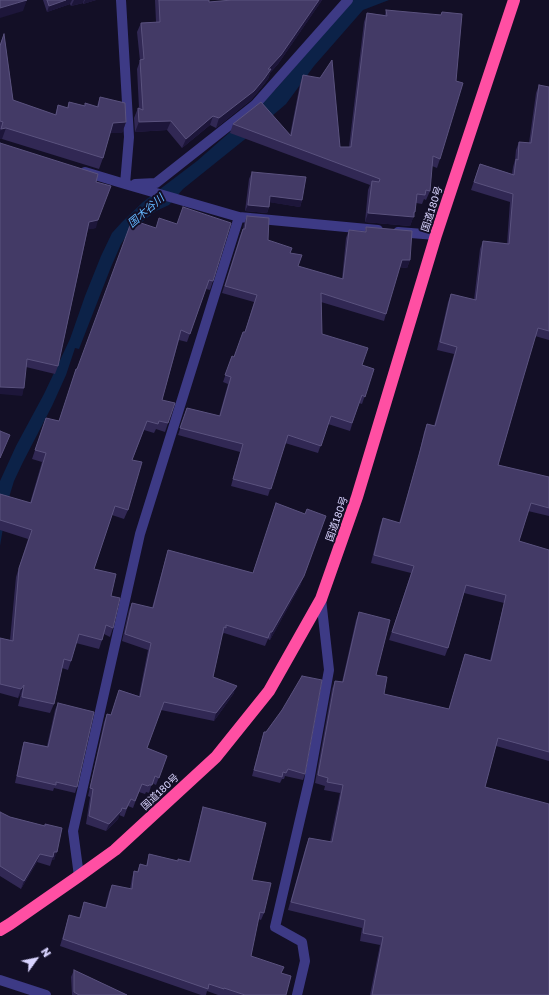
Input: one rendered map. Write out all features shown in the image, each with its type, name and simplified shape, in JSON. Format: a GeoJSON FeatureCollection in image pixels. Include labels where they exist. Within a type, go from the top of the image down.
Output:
{"type":"FeatureCollection","features":[{"type":"Feature","properties":{"kind":"highway","name":"国道180号"},"geometry":{"type":"LineString","coordinates":[[0,930],[115,850],[216,756],[269,691],[321,599],[357,497],[436,235],[514,0]]}},
{"type":"Feature","properties":{"kind":"street"},"geometry":{"type":"LineString","coordinates":[[121,0],[129,137],[125,184]]}},
{"type":"Feature","properties":{"kind":"street"},"geometry":{"type":"LineString","coordinates":[[125,184],[156,184],[255,105],[348,0]]}},
{"type":"Feature","properties":{"kind":"street"},"geometry":{"type":"LineString","coordinates":[[74,168],[239,217],[436,235]]}},
{"type":"Feature","properties":{"kind":"street"},"geometry":{"type":"LineString","coordinates":[[79,876],[73,831],[140,534],[239,217]]}},
{"type":"Feature","properties":{"kind":"street"},"geometry":{"type":"LineString","coordinates":[[296,995],[305,961],[302,942],[275,927],[308,781],[329,670],[321,599]]}},
{"type":"Feature","properties":{"kind":"street"},"geometry":{"type":"LineString","coordinates":[[0,980],[46,995]]}},
{"type":"Feature","properties":{"kind":"water","name":"国木谷川"},"geometry":{"type":"Polygon","coordinates":[[[352,0],[389,0],[363,10],[314,66],[286,104],[183,189],[169,205],[156,211],[129,232],[121,244],[79,349],[75,348],[66,375],[52,406],[14,481],[7,504],[0,546],[0,481],[70,339],[85,296],[112,233],[143,202],[197,161],[246,118],[276,89],[352,0]]]}},
{"type":"Feature","properties":{"kind":"building"},"geometry":{"type":"Polygon","coordinates":[[[0,0],[27,0],[0,8],[0,0]]]}},
{"type":"Feature","properties":{"kind":"building"},"geometry":{"type":"Polygon","coordinates":[[[47,0],[66,0],[49,6],[47,0]]]}},
{"type":"Feature","properties":{"kind":"building"},"geometry":{"type":"Polygon","coordinates":[[[159,0],[209,0],[209,2],[232,0],[319,0],[281,55],[268,69],[271,69],[254,91],[219,118],[213,116],[186,139],[171,121],[139,122],[138,108],[143,110],[140,60],[144,59],[141,23],[160,22],[159,0]]]}},
{"type":"Feature","properties":{"kind":"building"},"geometry":{"type":"Polygon","coordinates":[[[386,10],[441,15],[442,12],[462,14],[456,81],[463,83],[440,159],[433,156],[430,191],[426,190],[425,195],[417,194],[414,217],[368,213],[372,181],[379,182],[380,179],[233,124],[261,102],[291,136],[303,75],[320,78],[332,60],[340,147],[351,147],[367,13],[387,16],[386,10]]]}},
{"type":"Feature","properties":{"kind":"building"},"geometry":{"type":"Polygon","coordinates":[[[4,34],[13,100],[56,115],[58,105],[68,108],[69,102],[85,106],[85,103],[98,107],[100,97],[125,103],[126,122],[113,123],[103,158],[6,128],[1,129],[3,122],[0,121],[0,46],[4,34]]]}},
{"type":"Feature","properties":{"kind":"building"},"geometry":{"type":"Polygon","coordinates":[[[539,85],[549,87],[549,331],[538,328],[498,465],[549,477],[549,508],[531,503],[519,541],[549,550],[549,752],[498,738],[485,787],[549,804],[549,995],[372,995],[383,937],[363,933],[365,920],[291,902],[309,838],[332,842],[343,785],[327,782],[328,778],[318,775],[335,681],[343,682],[359,612],[390,620],[376,675],[387,677],[384,694],[449,709],[465,654],[491,661],[506,595],[466,585],[448,648],[392,632],[414,566],[374,555],[383,518],[400,523],[427,424],[435,426],[457,347],[440,342],[451,294],[476,300],[483,241],[509,244],[513,194],[474,182],[480,164],[514,175],[516,159],[518,160],[519,142],[531,143],[539,85]]]}},
{"type":"Feature","properties":{"kind":"building"},"geometry":{"type":"Polygon","coordinates":[[[0,143],[98,174],[96,182],[111,186],[98,220],[89,222],[58,366],[27,359],[24,388],[0,387],[0,143]]]}},
{"type":"Feature","properties":{"kind":"building"},"geometry":{"type":"Polygon","coordinates":[[[252,172],[306,177],[302,200],[270,196],[269,207],[248,205],[252,172]]]}},
{"type":"Feature","properties":{"kind":"building"},"geometry":{"type":"Polygon","coordinates":[[[183,207],[231,223],[213,281],[209,280],[190,334],[181,330],[162,400],[175,403],[168,423],[159,421],[158,424],[147,421],[132,460],[142,462],[128,510],[115,506],[94,569],[116,574],[111,596],[120,598],[113,628],[106,625],[102,640],[79,634],[71,661],[64,659],[54,704],[22,697],[24,685],[21,689],[0,684],[0,638],[13,641],[19,568],[32,530],[0,520],[0,494],[31,503],[46,453],[35,450],[46,418],[59,421],[76,369],[132,220],[156,228],[159,218],[177,224],[183,207]]]}},
{"type":"Feature","properties":{"kind":"building"},"geometry":{"type":"Polygon","coordinates":[[[247,216],[269,218],[268,240],[292,248],[290,253],[302,255],[298,266],[343,279],[349,230],[366,232],[366,227],[412,231],[410,260],[402,260],[386,314],[321,293],[322,334],[368,348],[362,365],[374,369],[365,397],[362,395],[352,423],[331,416],[321,446],[288,435],[271,489],[233,479],[243,444],[180,428],[187,408],[220,416],[231,377],[225,375],[232,356],[234,357],[243,332],[245,332],[257,295],[225,286],[243,229],[245,229],[247,216]]]}},
{"type":"Feature","properties":{"kind":"building"},"geometry":{"type":"Polygon","coordinates":[[[0,431],[10,435],[0,458],[0,431]]]}},
{"type":"Feature","properties":{"kind":"building"},"geometry":{"type":"Polygon","coordinates":[[[276,503],[305,514],[307,509],[326,516],[304,576],[272,632],[270,632],[268,638],[226,625],[226,628],[224,627],[213,677],[237,686],[216,713],[164,702],[147,748],[167,756],[159,778],[155,776],[152,785],[148,786],[142,784],[135,801],[131,799],[126,809],[122,808],[109,824],[89,816],[93,789],[90,788],[107,714],[111,715],[119,690],[140,697],[151,643],[125,634],[132,603],[153,608],[168,550],[253,573],[276,503]]]}},
{"type":"Feature","properties":{"kind":"building"},"geometry":{"type":"Polygon","coordinates":[[[302,676],[322,680],[305,774],[288,769],[286,773],[283,772],[282,777],[254,770],[264,732],[266,732],[282,710],[302,676]]]}},
{"type":"Feature","properties":{"kind":"building"},"geometry":{"type":"Polygon","coordinates":[[[58,703],[94,712],[77,787],[56,782],[56,785],[17,776],[24,742],[48,747],[58,703]]]}},
{"type":"Feature","properties":{"kind":"building"},"geometry":{"type":"Polygon","coordinates":[[[203,807],[266,823],[252,880],[271,883],[264,913],[260,912],[251,956],[284,967],[281,973],[291,976],[286,995],[245,995],[209,984],[208,989],[63,939],[69,915],[80,918],[84,902],[106,908],[112,885],[132,889],[134,871],[138,872],[140,864],[147,866],[149,854],[178,861],[178,859],[190,862],[203,807]]]}},
{"type":"Feature","properties":{"kind":"building"},"geometry":{"type":"Polygon","coordinates":[[[0,812],[10,817],[45,826],[45,824],[62,828],[57,852],[54,852],[53,857],[40,854],[24,881],[0,866],[0,812]]]}},
{"type":"Feature","properties":{"kind":"building"},"geometry":{"type":"Polygon","coordinates":[[[74,970],[127,995],[79,995],[74,992],[74,970]]]}}]}
